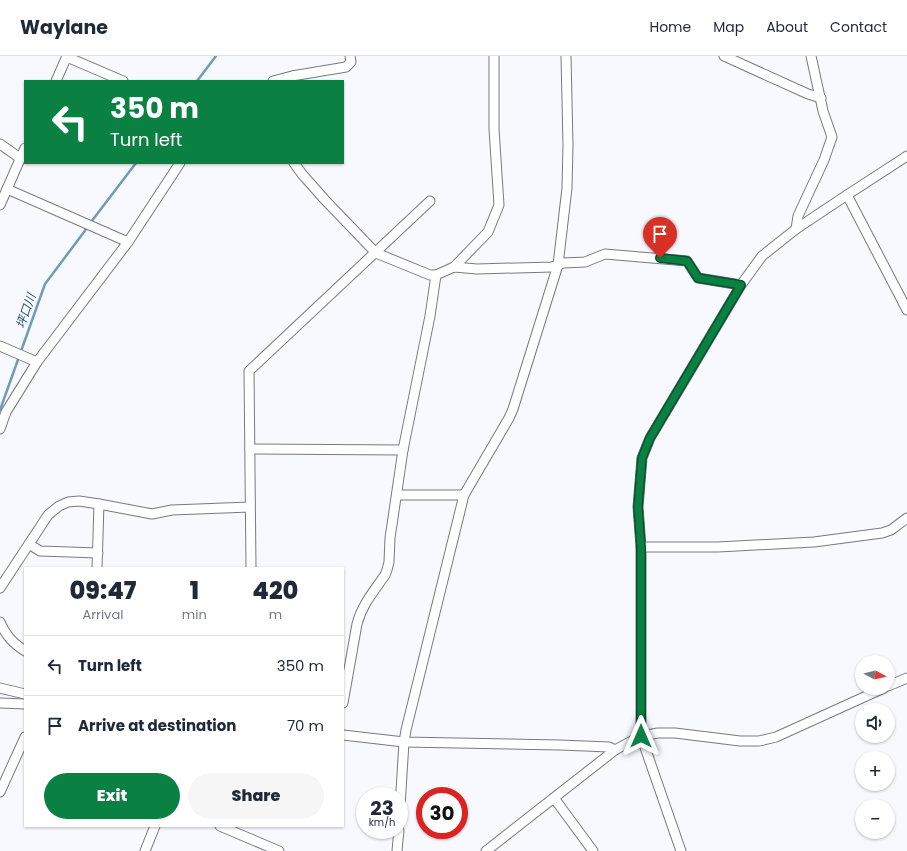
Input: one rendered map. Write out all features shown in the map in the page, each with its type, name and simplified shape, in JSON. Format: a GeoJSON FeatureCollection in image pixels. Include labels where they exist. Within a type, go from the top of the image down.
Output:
{"type":"FeatureCollection","features":[{"type":"Feature","properties":{"kind":"street"},"geometry":{"type":"LineString","coordinates":[[56,80],[67,56],[121,80]]}},
{"type":"Feature","properties":{"kind":"street"},"geometry":{"type":"LineString","coordinates":[[277,80],[292,76],[346,68],[351,62],[350,56]]}},
{"type":"Feature","properties":{"kind":"street"},"geometry":{"type":"LineString","coordinates":[[295,164],[325,200],[376,252],[430,275],[436,275],[454,267],[488,232],[499,205],[494,129],[494,56]]}},
{"type":"Feature","properties":{"kind":"street"},"geometry":{"type":"LineString","coordinates":[[401,787],[406,730],[464,494],[513,409],[558,265],[568,188],[566,56]]}},
{"type":"Feature","properties":{"kind":"street"},"geometry":{"type":"LineString","coordinates":[[724,56],[808,94],[821,98]]}},
{"type":"Feature","properties":{"kind":"street"},"geometry":{"type":"LineString","coordinates":[[796,229],[798,216],[824,160],[832,137],[823,111],[811,56]]}},
{"type":"Feature","properties":{"kind":"street"},"geometry":{"type":"LineString","coordinates":[[0,144],[20,158]]}},
{"type":"Feature","properties":{"kind":"street"},"geometry":{"type":"LineString","coordinates":[[0,205],[24,150]]}},
{"type":"Feature","properties":{"kind":"street"},"geometry":{"type":"LineString","coordinates":[[681,851],[641,736],[641,547],[638,507],[642,458],[650,438],[741,285],[762,256],[796,229],[907,156]]}},
{"type":"Feature","properties":{"kind":"street"},"geometry":{"type":"LineString","coordinates":[[0,429],[6,412],[37,362],[128,242],[179,164]]}},
{"type":"Feature","properties":{"kind":"street"},"geometry":{"type":"LineString","coordinates":[[7,189],[128,242]]}},
{"type":"Feature","properties":{"kind":"street"},"geometry":{"type":"LineString","coordinates":[[847,196],[906,306]]}},
{"type":"Feature","properties":{"kind":"street"},"geometry":{"type":"LineString","coordinates":[[251,567],[249,371],[430,201]]}},
{"type":"Feature","properties":{"kind":"street"},"geometry":{"type":"LineString","coordinates":[[454,267],[477,269],[545,268],[563,263],[586,262],[605,254],[687,261],[698,278],[741,285]]}},
{"type":"Feature","properties":{"kind":"street"},"geometry":{"type":"LineString","coordinates":[[344,698],[360,613],[387,570],[390,538],[403,450],[436,275]]}},
{"type":"Feature","properties":{"kind":"street"},"geometry":{"type":"LineString","coordinates":[[0,346],[37,362]]}},
{"type":"Feature","properties":{"kind":"street"},"geometry":{"type":"LineString","coordinates":[[250,449],[403,450]]}},
{"type":"Feature","properties":{"kind":"street"},"geometry":{"type":"LineString","coordinates":[[397,495],[464,494]]}},
{"type":"Feature","properties":{"kind":"street"},"geometry":{"type":"LineString","coordinates":[[0,588],[48,515],[59,506],[68,502],[79,501],[152,514],[172,510],[250,507]]}},
{"type":"Feature","properties":{"kind":"street"},"geometry":{"type":"LineString","coordinates":[[97,567],[99,504]]}},
{"type":"Feature","properties":{"kind":"street"},"geometry":{"type":"LineString","coordinates":[[641,547],[718,547],[814,542],[882,533],[891,530],[907,518]]}},
{"type":"Feature","properties":{"kind":"street"},"geometry":{"type":"LineString","coordinates":[[29,544],[40,551],[98,553]]}},
{"type":"Feature","properties":{"kind":"street"},"geometry":{"type":"LineString","coordinates":[[0,622],[11,640],[24,651]]}},
{"type":"Feature","properties":{"kind":"street"},"geometry":{"type":"LineString","coordinates":[[895,683],[907,679]]}},
{"type":"Feature","properties":{"kind":"street"},"geometry":{"type":"LineString","coordinates":[[0,688],[24,694]]}},
{"type":"Feature","properties":{"kind":"street"},"geometry":{"type":"LineString","coordinates":[[486,851],[614,750],[641,736],[658,733],[675,733],[740,741],[759,741],[776,737],[869,695]]}},
{"type":"Feature","properties":{"kind":"street"},"geometry":{"type":"LineString","coordinates":[[0,703],[24,704]]}},
{"type":"Feature","properties":{"kind":"street"},"geometry":{"type":"LineString","coordinates":[[344,735],[404,742],[560,745],[609,747],[614,750]]}},
{"type":"Feature","properties":{"kind":"street"},"geometry":{"type":"LineString","coordinates":[[0,792],[24,739]]}},
{"type":"Feature","properties":{"kind":"street"},"geometry":{"type":"LineString","coordinates":[[554,798],[592,851]]}},
{"type":"Feature","properties":{"kind":"street"},"geometry":{"type":"LineString","coordinates":[[145,851],[155,827]]}},
{"type":"Feature","properties":{"kind":"street"},"geometry":{"type":"LineString","coordinates":[[222,827],[279,851]]}},
{"type":"Feature","properties":{"kind":"street"},"geometry":{"type":"LineString","coordinates":[[397,851],[398,839]]}},
{"type":"Feature","properties":{"kind":"waterway","name":"坪口川"},"geometry":{"type":"LineString","coordinates":[[198,80],[216,56]]}},
{"type":"Feature","properties":{"kind":"waterway","name":"坪口川"},"geometry":{"type":"LineString","coordinates":[[91,222],[135,164]]}},
{"type":"Feature","properties":{"kind":"waterway","name":"坪口川"},"geometry":{"type":"LineString","coordinates":[[0,410],[45,284],[87,228]]}},
{"type":"Feature","properties":{"kind":"route"},"geometry":{"type":"LineString","coordinates":[[641,736],[641,547],[638,507],[642,458],[650,438],[741,285],[698,278],[687,261],[660,258]]}}]}
